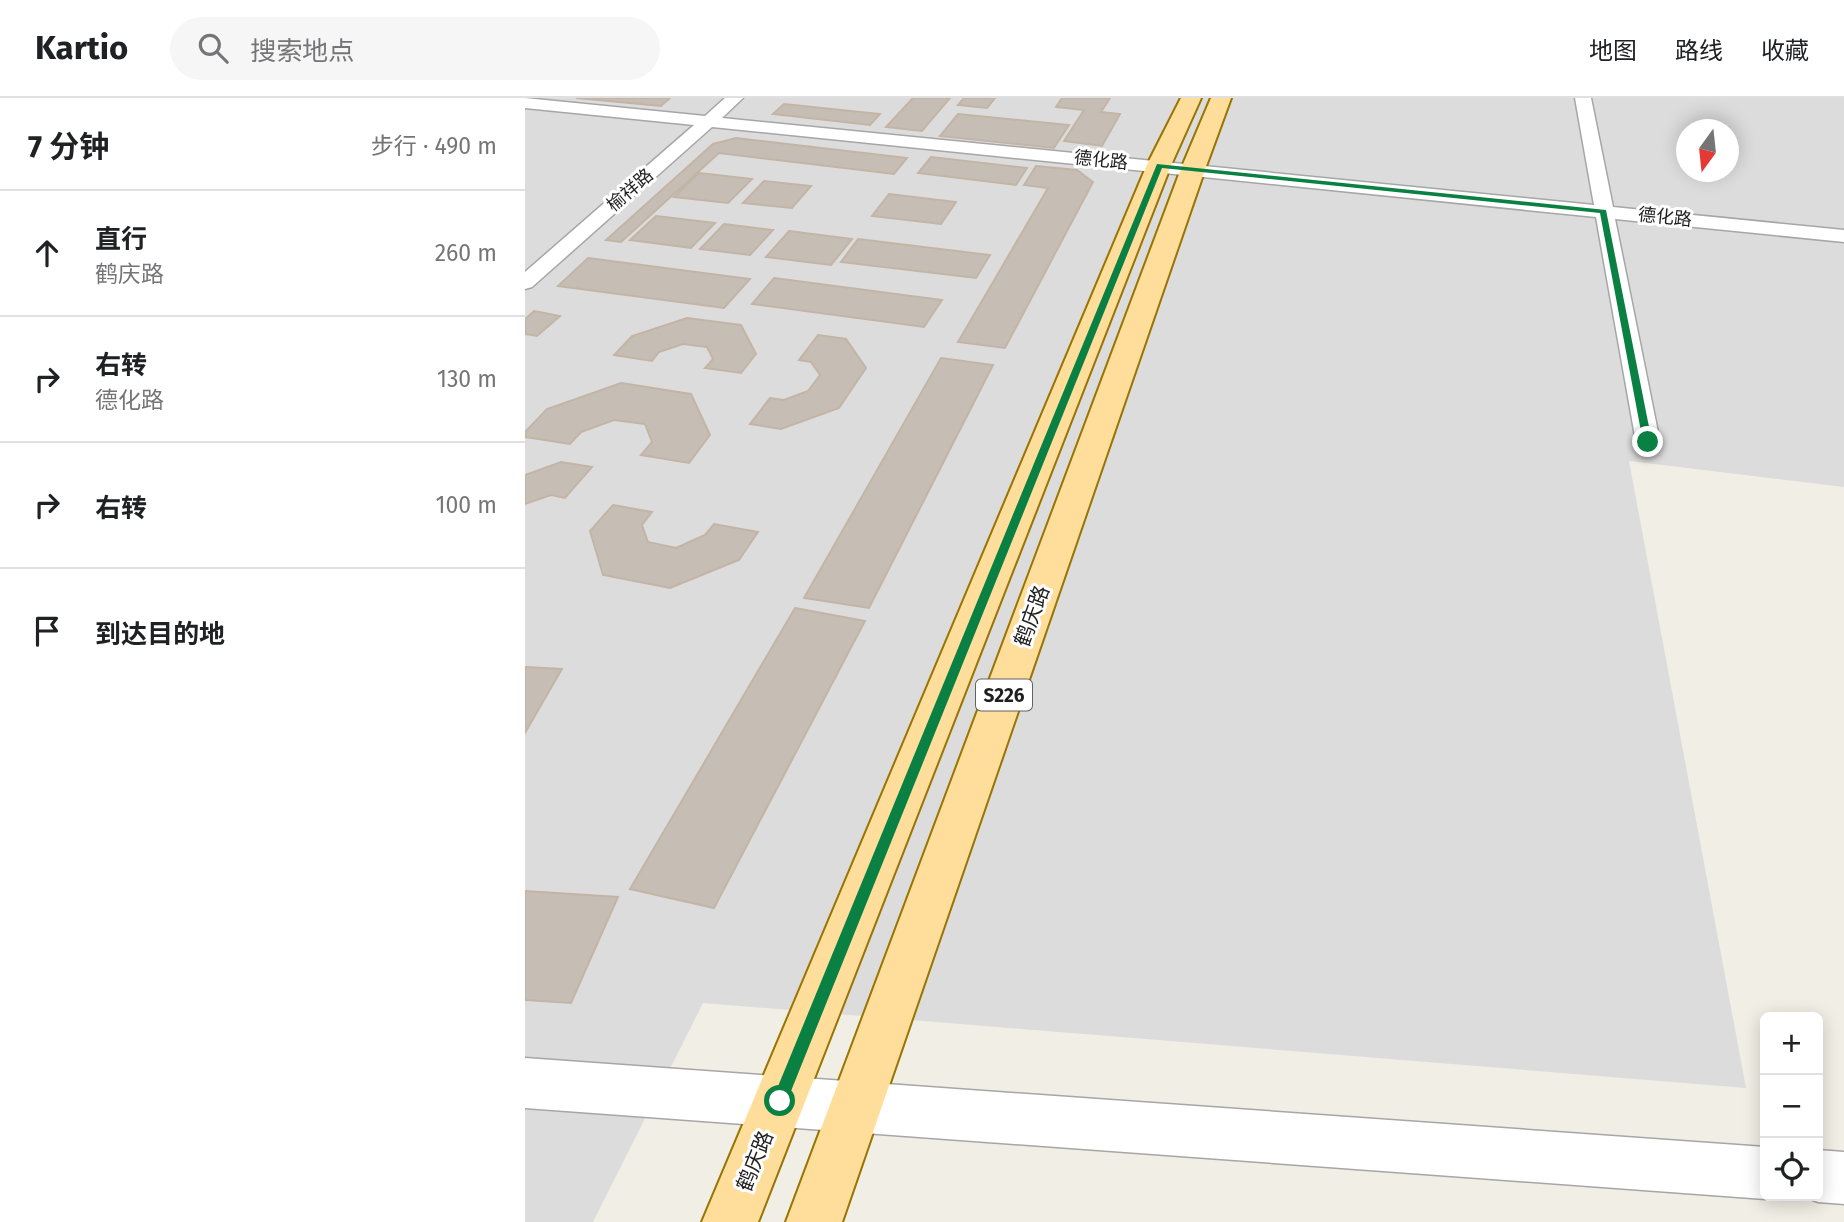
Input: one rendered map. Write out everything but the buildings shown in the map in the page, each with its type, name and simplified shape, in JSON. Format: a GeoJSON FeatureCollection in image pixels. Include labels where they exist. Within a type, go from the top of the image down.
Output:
{"type":"FeatureCollection","features":[{"type":"Feature","properties":{"kind":"main road","name":"S226"},"geometry":{"type":"LineString","coordinates":[[1176,167],[1191,98]]}},
{"type":"Feature","properties":{"kind":"main road","name":"S226"},"geometry":{"type":"LineString","coordinates":[[1176,167],[1221,98]]}},
{"type":"Feature","properties":{"kind":"main road","name":"鹤庆路"},"geometry":{"type":"LineString","coordinates":[[730,1222],[1176,167]]}},
{"type":"Feature","properties":{"kind":"main road","name":"鹤庆路"},"geometry":{"type":"LineString","coordinates":[[814,1222],[856,1107],[1176,167]]}},
{"type":"Feature","properties":{"kind":"street","name":"榆祥路"},"geometry":{"type":"LineString","coordinates":[[527,279],[735,98]]}},
{"type":"Feature","properties":{"kind":"street"},"geometry":{"type":"LineString","coordinates":[[1583,98],[1648,442]]}},
{"type":"Feature","properties":{"kind":"street","name":"德化路"},"geometry":{"type":"LineString","coordinates":[[525,103],[1844,236]]}},
{"type":"Feature","properties":{"kind":"street"},"geometry":{"type":"LineString","coordinates":[[525,1083],[1760,1172]]}},
{"type":"Feature","properties":{"kind":"street"},"geometry":{"type":"LineString","coordinates":[[1823,1176],[1844,1178]]}},
{"type":"Feature","properties":{"kind":"shaded area"},"geometry":{"type":"Polygon","coordinates":[[[525,98],[1844,98],[1844,487],[1629,461],[1746,1088],[703,1003],[593,1222],[525,1222],[525,98]]]}},
{"type":"Feature","properties":{"kind":"route"},"geometry":{"type":"LineString","coordinates":[[780,1101],[1159,165],[1604,211],[1648,442]]}}]}
